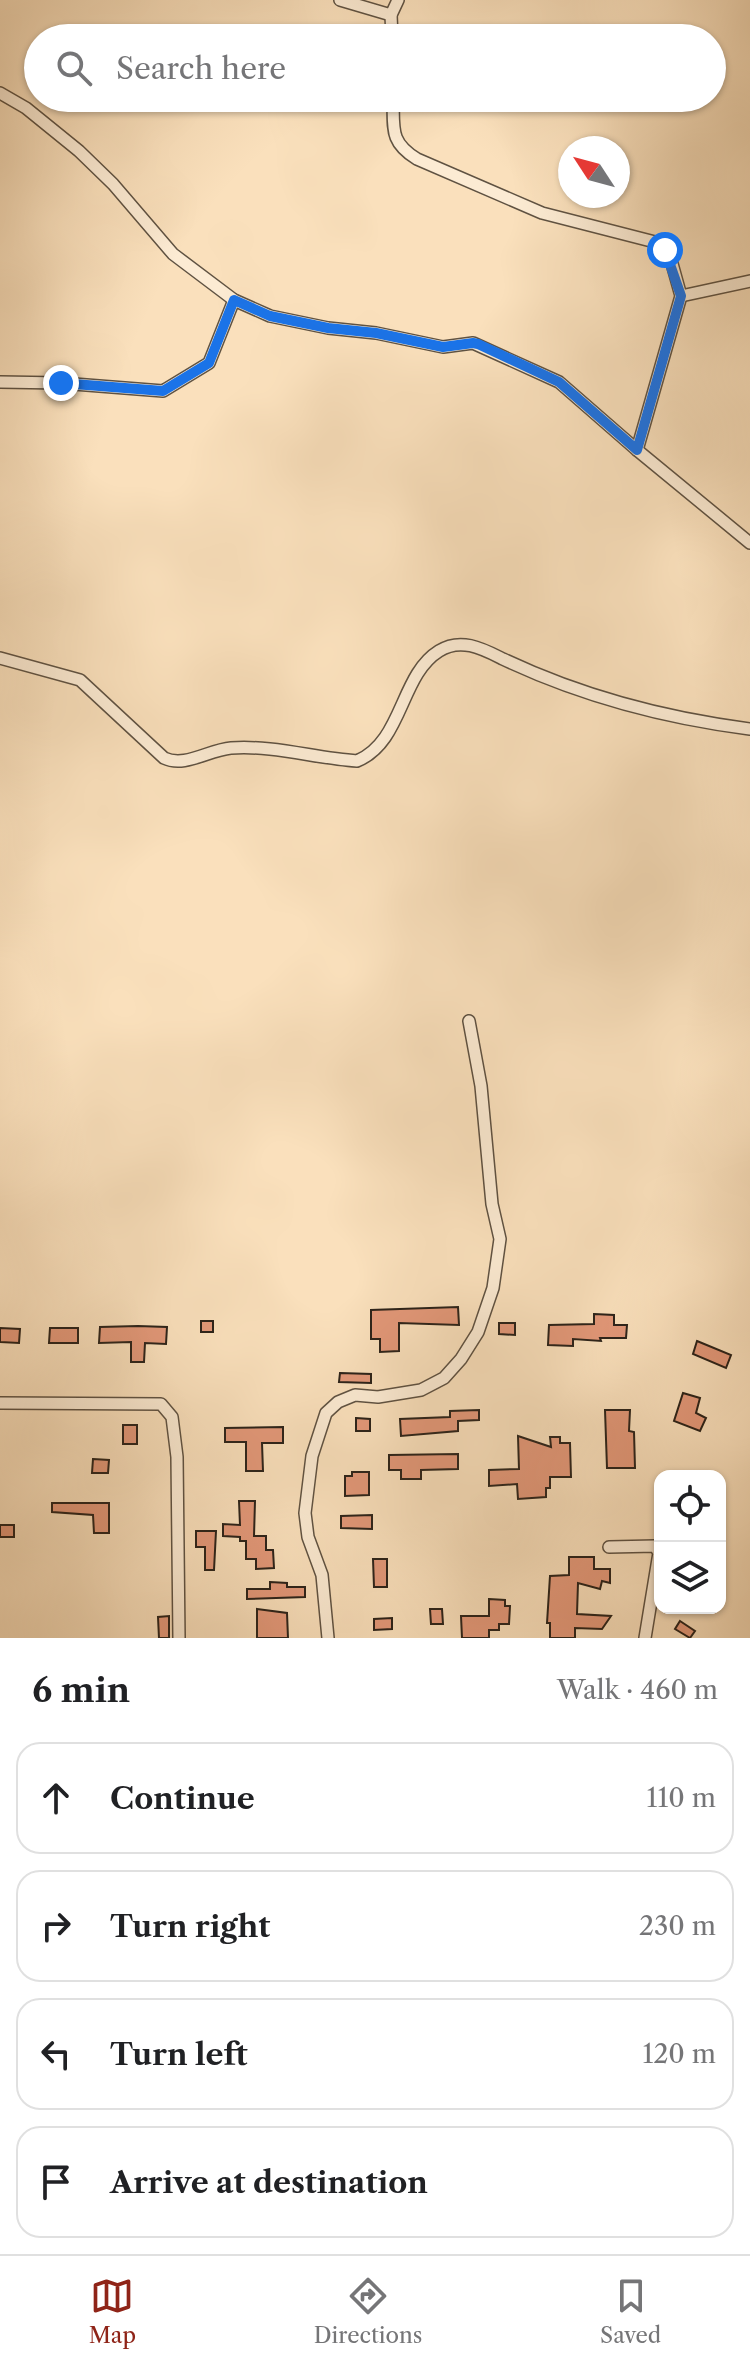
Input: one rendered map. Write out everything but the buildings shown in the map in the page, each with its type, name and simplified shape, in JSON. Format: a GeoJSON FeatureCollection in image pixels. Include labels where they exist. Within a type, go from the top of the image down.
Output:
{"type":"FeatureCollection","features":[{"type":"Feature","properties":{"kind":"street"},"geometry":{"type":"LineString","coordinates":[[340,0],[391,15]]}},
{"type":"Feature","properties":{"kind":"street"},"geometry":{"type":"LineString","coordinates":[[391,24],[391,15],[398,0]]}},
{"type":"Feature","properties":{"kind":"street"},"geometry":{"type":"LineString","coordinates":[[0,93],[24,107]]}},
{"type":"Feature","properties":{"kind":"street"},"geometry":{"type":"LineString","coordinates":[[31,112],[113,184],[173,254],[234,300],[270,316],[328,328],[376,333],[443,347],[478,344],[559,382],[750,543]]}},
{"type":"Feature","properties":{"kind":"street"},"geometry":{"type":"LineString","coordinates":[[394,112],[395,137],[402,150],[417,159],[542,213],[655,242],[665,250],[681,296],[637,450]]}},
{"type":"Feature","properties":{"kind":"street"},"geometry":{"type":"LineString","coordinates":[[681,296],[750,281]]}},
{"type":"Feature","properties":{"kind":"street"},"geometry":{"type":"LineString","coordinates":[[0,382],[163,391],[209,363],[234,300]]}},
{"type":"Feature","properties":{"kind":"street"},"geometry":{"type":"LineString","coordinates":[[0,658],[80,680],[164,758],[176,762],[232,748],[268,748],[357,761],[370,756],[382,744],[427,661],[449,646],[467,644],[543,678],[618,703],[750,729]]}},
{"type":"Feature","properties":{"kind":"street"},"geometry":{"type":"LineString","coordinates":[[328,1638],[322,1575],[308,1537],[305,1513],[312,1456],[326,1413],[338,1402],[355,1395],[378,1397],[421,1390],[444,1378],[478,1332],[493,1288],[500,1239],[492,1204],[481,1086],[469,1021]]}},
{"type":"Feature","properties":{"kind":"street"},"geometry":{"type":"LineString","coordinates":[[0,1403],[161,1404],[172,1417],[177,1457],[179,1638]]}},
{"type":"Feature","properties":{"kind":"street"},"geometry":{"type":"LineString","coordinates":[[609,1547],[655,1546],[659,1553],[645,1638]]}},
{"type":"Feature","properties":{"kind":"route"},"geometry":{"type":"LineString","coordinates":[[61,383],[163,391],[209,363],[234,300],[270,316],[328,328],[376,333],[443,347],[478,344],[559,382],[637,450],[681,296],[665,250]]}}]}
